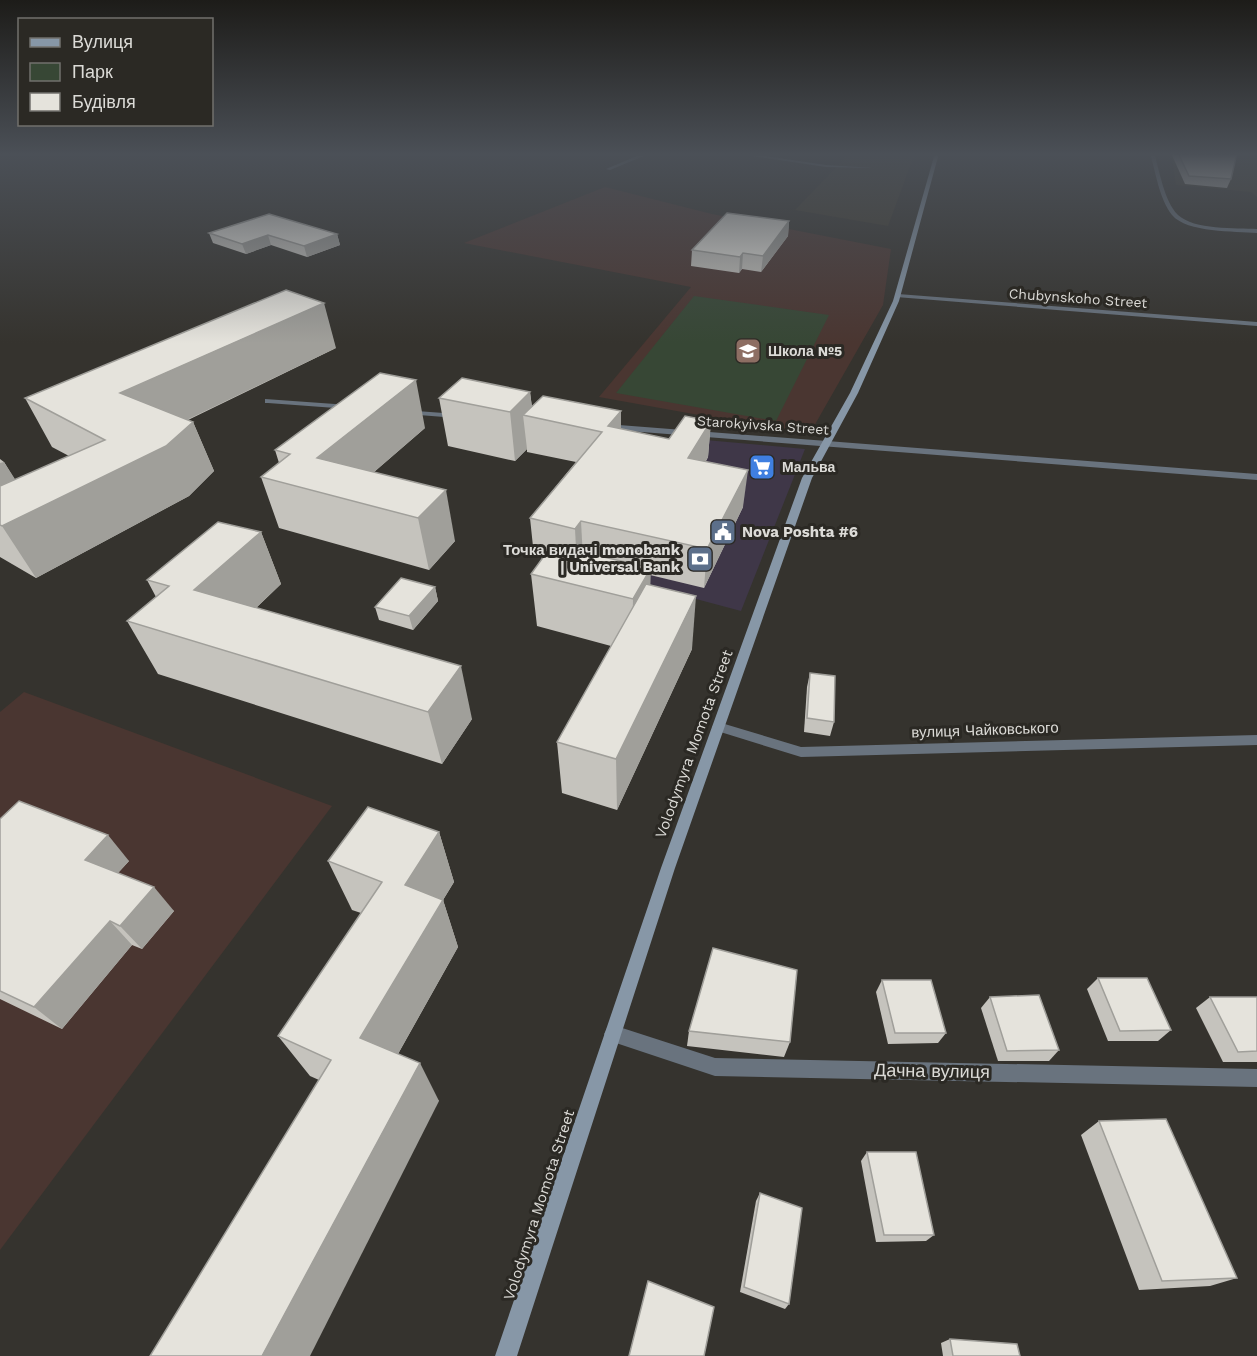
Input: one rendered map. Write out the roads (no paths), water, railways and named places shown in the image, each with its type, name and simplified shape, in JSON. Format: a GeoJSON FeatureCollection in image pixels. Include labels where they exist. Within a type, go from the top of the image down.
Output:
{"type":"FeatureCollection","features":[{"type":"Feature","properties":{"kind":"street","name":"Volodymyra Momota Street"},"geometry":{"type":"LineString","coordinates":[[506,1356],[668,868],[807,478],[854,393],[897,296],[919,216]]}},
{"type":"Feature","properties":{"kind":"street"},"geometry":{"type":"LineString","coordinates":[[1176,216],[1192,225],[1257,231]]}},
{"type":"Feature","properties":{"kind":"street","name":"Chubynskoho Street"},"geometry":{"type":"LineString","coordinates":[[897,296],[1257,324]]}},
{"type":"Feature","properties":{"kind":"street"},"geometry":{"type":"LineString","coordinates":[[268,401],[362,408]]}},
{"type":"Feature","properties":{"kind":"street"},"geometry":{"type":"LineString","coordinates":[[398,411],[469,416]]}},
{"type":"Feature","properties":{"kind":"street","name":"Starokyivska Street"},"geometry":{"type":"LineString","coordinates":[[600,426],[1257,477]]}},
{"type":"Feature","properties":{"kind":"street","name":"вулиця Чайковського"},"geometry":{"type":"LineString","coordinates":[[718,727],[801,752],[1257,740]]}},
{"type":"Feature","properties":{"kind":"street","name":"Дачна вулиця"},"geometry":{"type":"LineString","coordinates":[[613,1034],[715,1067],[1257,1078]]}},
{"type":"Feature","properties":{"kind":"place","name":"Школа №5"},"geometry":{"type":"Point","coordinates":[748,351]}},
{"type":"Feature","properties":{"kind":"place","name":"Мальва"},"geometry":{"type":"Point","coordinates":[762,467]}},
{"type":"Feature","properties":{"kind":"place","name":"Nova Poshta #6"},"geometry":{"type":"Point","coordinates":[723,532]}},
{"type":"Feature","properties":{"kind":"place","name":"Точка видачі monobank | Universal Bank"},"geometry":{"type":"Point","coordinates":[700,559]}}]}
